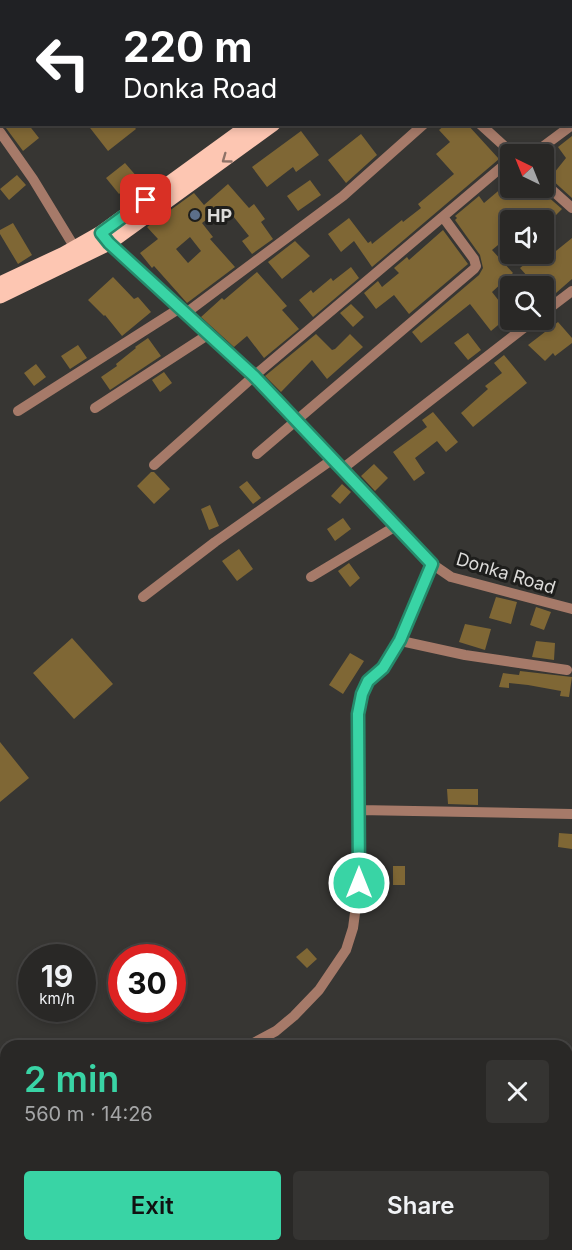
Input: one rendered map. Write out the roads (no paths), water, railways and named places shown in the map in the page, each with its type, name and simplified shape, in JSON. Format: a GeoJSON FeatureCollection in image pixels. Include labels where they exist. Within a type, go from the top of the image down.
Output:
{"type":"FeatureCollection","features":[{"type":"Feature","properties":{"kind":"main road"},"geometry":{"type":"LineString","coordinates":[[0,284],[75,248],[105,238],[248,126]]}},
{"type":"Feature","properties":{"kind":"main road"},"geometry":{"type":"LineString","coordinates":[[0,296],[105,238],[270,126]]}},
{"type":"Feature","properties":{"kind":"street"},"geometry":{"type":"LineString","coordinates":[[18,411],[183,311],[343,196],[422,126]]}},
{"type":"Feature","properties":{"kind":"street"},"geometry":{"type":"LineString","coordinates":[[486,126],[503,144]]}},
{"type":"Feature","properties":{"kind":"street"},"geometry":{"type":"LineString","coordinates":[[547,144],[571,126]]}},
{"type":"Feature","properties":{"kind":"street"},"geometry":{"type":"LineString","coordinates":[[0,132],[46,199],[75,248]]}},
{"type":"Feature","properties":{"kind":"street"},"geometry":{"type":"LineString","coordinates":[[154,465],[254,376],[500,169]]}},
{"type":"Feature","properties":{"kind":"street"},"geometry":{"type":"LineString","coordinates":[[554,192],[572,208]]}},
{"type":"Feature","properties":{"kind":"street"},"geometry":{"type":"LineString","coordinates":[[257,454],[474,269],[476,266],[474,259],[443,217]]}},
{"type":"Feature","properties":{"kind":"street","name":"Donka Road"},"geometry":{"type":"LineString","coordinates":[[105,238],[254,376],[432,564],[451,577],[572,609]]}},
{"type":"Feature","properties":{"kind":"street"},"geometry":{"type":"LineString","coordinates":[[554,305],[572,291]]}},
{"type":"Feature","properties":{"kind":"street"},"geometry":{"type":"LineString","coordinates":[[342,469],[521,330]]}},
{"type":"Feature","properties":{"kind":"street"},"geometry":{"type":"LineString","coordinates":[[95,408],[208,334]]}},
{"type":"Feature","properties":{"kind":"street"},"geometry":{"type":"LineString","coordinates":[[143,597],[198,554],[333,459]]}},
{"type":"Feature","properties":{"kind":"street"},"geometry":{"type":"LineString","coordinates":[[311,576],[396,526]]}},
{"type":"Feature","properties":{"kind":"street"},"geometry":{"type":"LineString","coordinates":[[259,1040],[276,1031],[294,1016],[319,990],[346,950],[353,928],[359,883],[358,714],[362,694],[370,678],[383,668],[400,640],[432,564]]}},
{"type":"Feature","properties":{"kind":"street"},"geometry":{"type":"LineString","coordinates":[[400,640],[465,656],[567,670]]}},
{"type":"Feature","properties":{"kind":"street"},"geometry":{"type":"LineString","coordinates":[[359,810],[572,814]]}},
{"type":"Feature","properties":{"kind":"place","name":"HP"},"geometry":{"type":"Point","coordinates":[195,215]}}]}
